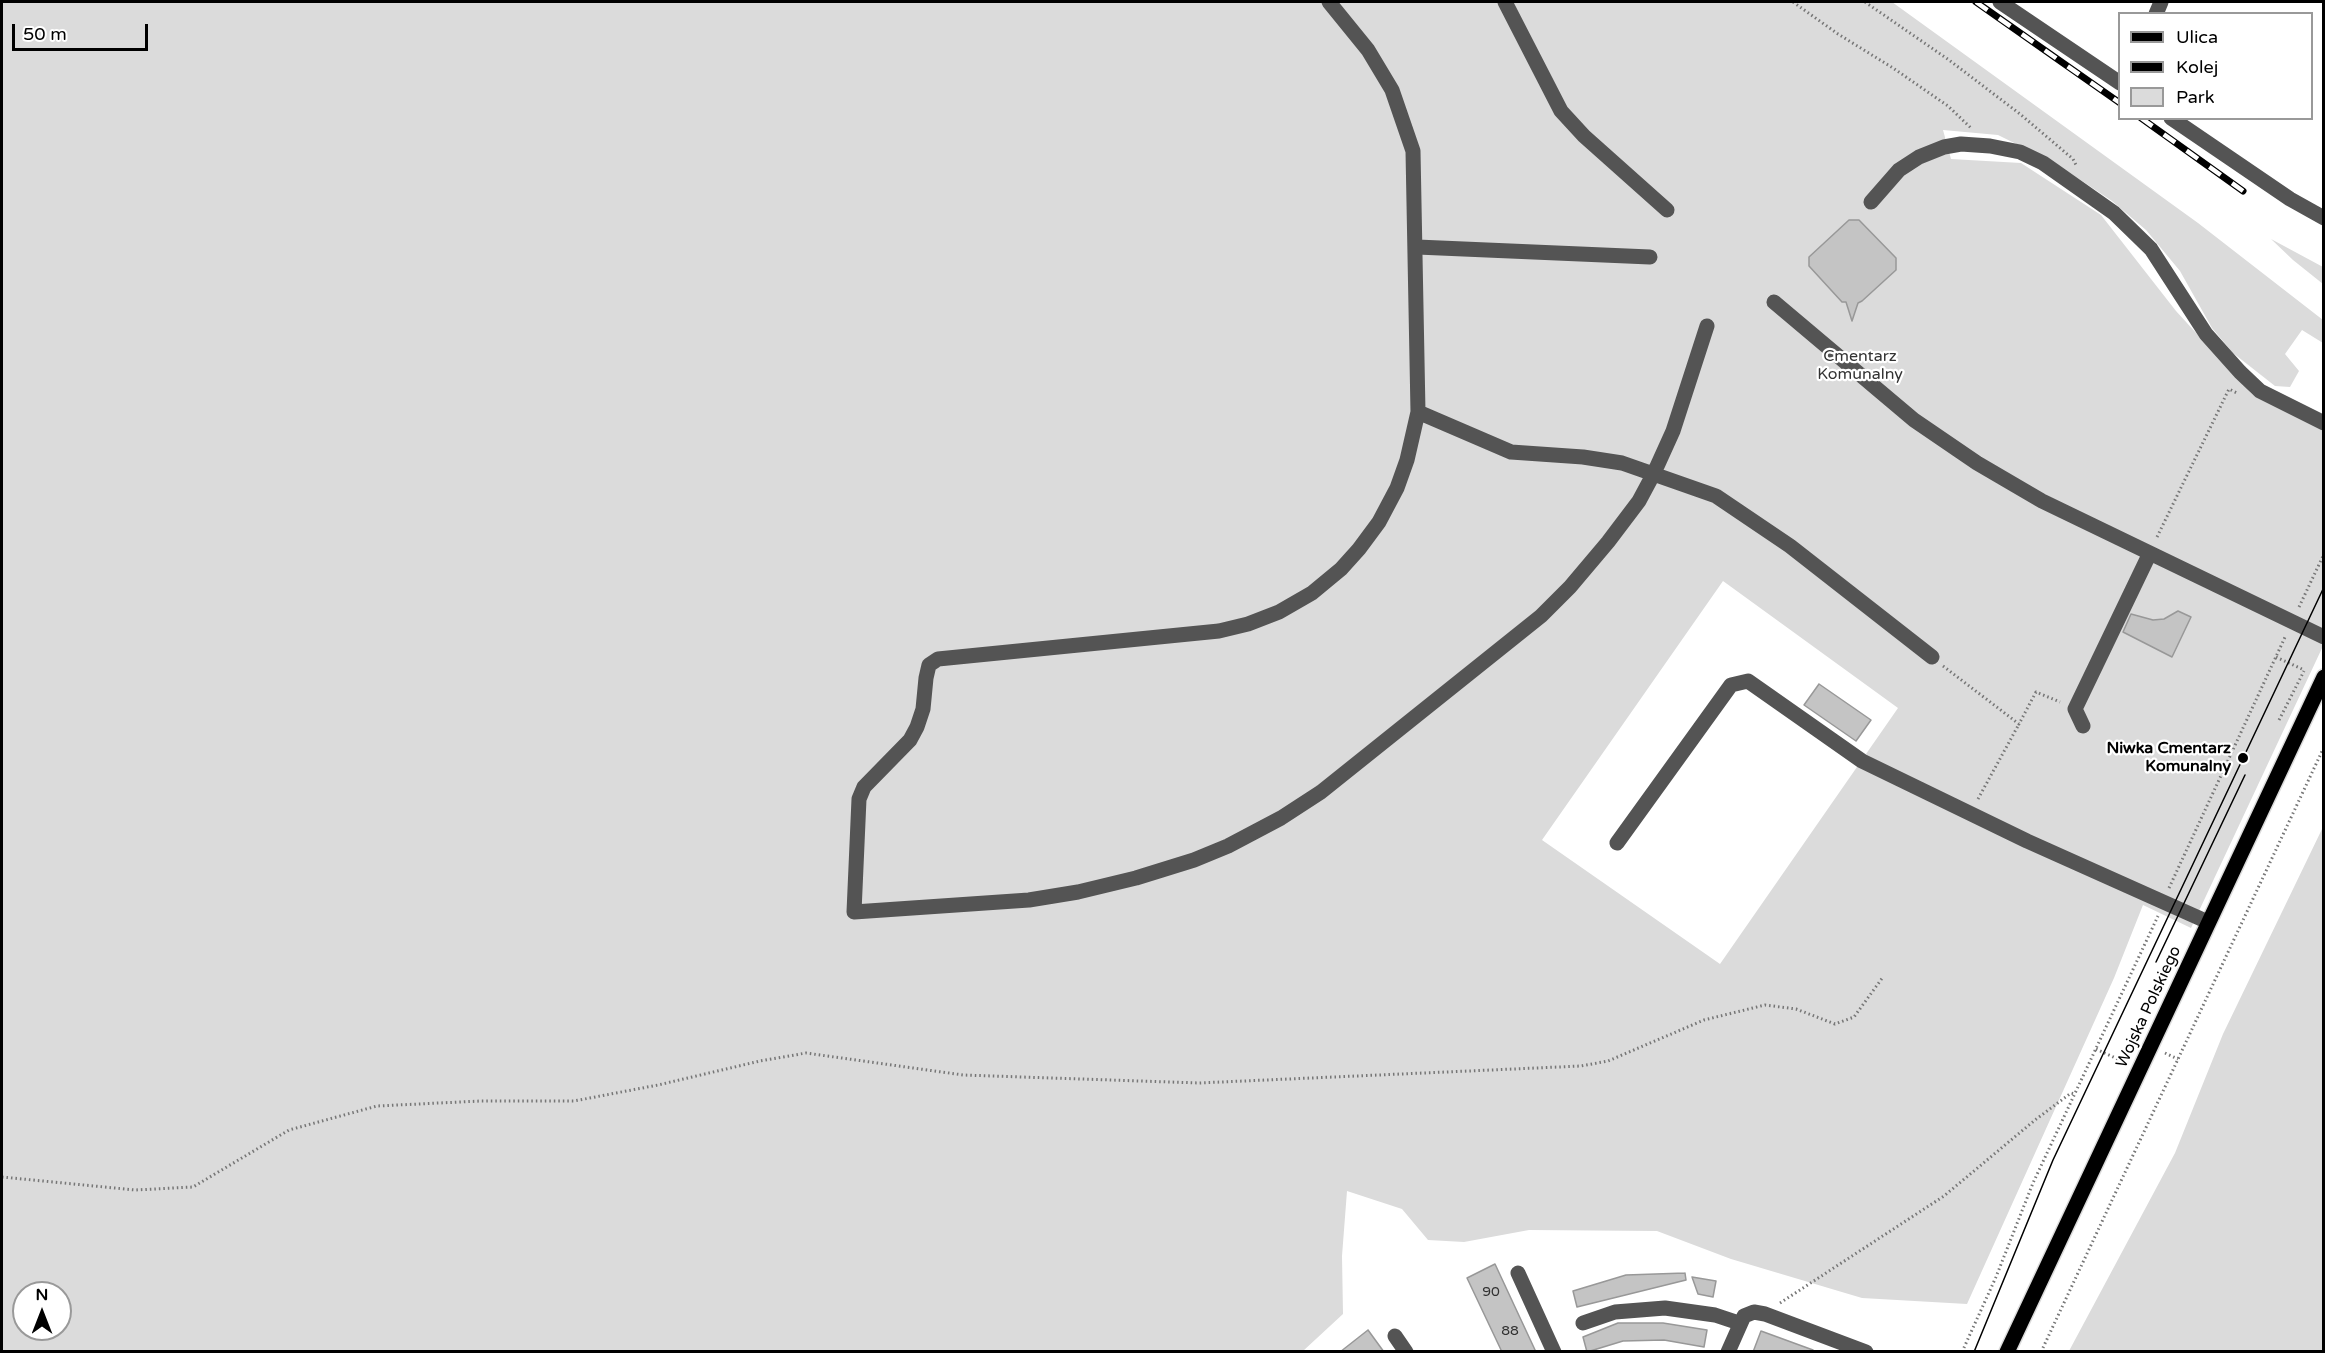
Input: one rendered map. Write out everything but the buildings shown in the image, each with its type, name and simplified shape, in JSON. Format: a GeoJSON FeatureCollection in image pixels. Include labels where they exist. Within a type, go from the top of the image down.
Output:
{"type":"FeatureCollection","features":[{"type":"Feature","properties":{"kind":"main road","name":"Wojska Polskiego"},"geometry":{"type":"LineString","coordinates":[[2007,1352],[2323,678]]}},
{"type":"Feature","properties":{"kind":"street"},"geometry":{"type":"LineString","coordinates":[[1329,2],[1376,63],[1392,90],[1413,151],[1418,412],[1401,478],[1379,522],[1341,569],[1312,593],[1279,612],[1248,624],[1219,631],[938,659],[929,665],[923,709],[914,733],[910,740],[864,787],[859,799],[854,912],[1029,900],[1078,892],[1194,860],[1228,846],[1281,818],[1321,792],[1541,616],[1570,587],[1608,542],[1639,501],[1654,473],[1673,431],[1707,326]]}},
{"type":"Feature","properties":{"kind":"street"},"geometry":{"type":"LineString","coordinates":[[1504,2],[1561,111],[1584,136],[1667,210]]}},
{"type":"Feature","properties":{"kind":"street"},"geometry":{"type":"LineString","coordinates":[[2000,2],[2118,82]]}},
{"type":"Feature","properties":{"kind":"street"},"geometry":{"type":"LineString","coordinates":[[2174,120],[2290,199],[2324,218]]}},
{"type":"Feature","properties":{"kind":"street"},"geometry":{"type":"LineString","coordinates":[[1871,202],[1899,170],[1919,157],[1944,147],[1961,144],[1990,146],[2020,152],[2043,163],[2114,213],[2151,249],[2206,334],[2260,391],[2324,423]]}},
{"type":"Feature","properties":{"kind":"street"},"geometry":{"type":"LineString","coordinates":[[1417,247],[1650,257]]}},
{"type":"Feature","properties":{"kind":"street"},"geometry":{"type":"LineString","coordinates":[[1774,302],[1914,420],[1977,463],[2042,501],[2149,555],[2324,637]]}},
{"type":"Feature","properties":{"kind":"street"},"geometry":{"type":"LineString","coordinates":[[1418,412],[1511,452],[1583,457],[1622,463],[1716,496],[1790,546],[1932,657]]}},
{"type":"Feature","properties":{"kind":"street"},"geometry":{"type":"LineString","coordinates":[[2083,726],[2075,709],[2149,555]]}},
{"type":"Feature","properties":{"kind":"street"},"geometry":{"type":"LineString","coordinates":[[1617,843],[1731,685],[1748,681],[1862,761],[2027,841],[2208,922]]}},
{"type":"Feature","properties":{"kind":"street"},"geometry":{"type":"LineString","coordinates":[[1518,1273],[1554,1352]]}},
{"type":"Feature","properties":{"kind":"street"},"geometry":{"type":"LineString","coordinates":[[1583,1323],[1615,1312],[1665,1308],[1715,1315],[1739,1323]]}},
{"type":"Feature","properties":{"kind":"street"},"geometry":{"type":"LineString","coordinates":[[1728,1352],[1739,1323],[1744,1316],[1754,1312],[1765,1314],[1866,1352]]}},
{"type":"Feature","properties":{"kind":"street"},"geometry":{"type":"LineString","coordinates":[[1395,1336],[1406,1352]]}},
{"type":"Feature","properties":{"kind":"path"},"geometry":{"type":"LineString","coordinates":[[1793,2],[1948,106],[1990,146]]}},
{"type":"Feature","properties":{"kind":"path"},"geometry":{"type":"LineString","coordinates":[[1865,2],[1949,60],[2020,114],[2073,159],[2079,169]]}},
{"type":"Feature","properties":{"kind":"path"},"geometry":{"type":"LineString","coordinates":[[2149,555],[2229,389],[2245,398]]}},
{"type":"Feature","properties":{"kind":"path"},"geometry":{"type":"LineString","coordinates":[[1962,1352],[2033,1183],[2324,555]]}},
{"type":"Feature","properties":{"kind":"path"},"geometry":{"type":"LineString","coordinates":[[1932,657],[2019,724]]}},
{"type":"Feature","properties":{"kind":"path"},"geometry":{"type":"LineString","coordinates":[[2276,657],[2323,678]]}},
{"type":"Feature","properties":{"kind":"path"},"geometry":{"type":"LineString","coordinates":[[2279,720],[2304,671]]}},
{"type":"Feature","properties":{"kind":"path"},"geometry":{"type":"LineString","coordinates":[[1971,800],[1978,799],[1983,792],[2036,692],[2075,709]]}},
{"type":"Feature","properties":{"kind":"path"},"geometry":{"type":"LineString","coordinates":[[2041,1352],[2324,747]]}},
{"type":"Feature","properties":{"kind":"path"},"geometry":{"type":"LineString","coordinates":[[2,1177],[135,1190],[193,1187],[289,1130],[377,1106],[481,1101],[574,1101],[658,1085],[760,1060],[806,1053],[963,1075],[1199,1083],[1581,1066],[1608,1061],[1704,1020],[1765,1005],[1796,1009],[1835,1024],[1854,1017],[1883,976]]}},
{"type":"Feature","properties":{"kind":"path"},"geometry":{"type":"LineString","coordinates":[[1765,1314],[1944,1196],[2035,1120],[2071,1093],[2075,1094]]}},
{"type":"Feature","properties":{"kind":"green space","name":"Cmentarz Komunalny"},"geometry":{"type":"Polygon","coordinates":[[[2,2],[1892,2],[2198,223],[2323,320],[2323,343],[2302,330],[2285,354],[2299,371],[2290,387],[2275,386],[2233,353],[2212,328],[2180,271],[2146,230],[2112,201],[2055,163],[1998,135],[1943,130],[1951,159],[2021,163],[2101,215],[2176,311],[2252,394],[2324,430],[2323,646],[2191,928],[2143,905],[2114,978],[1967,1304],[1862,1298],[1731,1259],[1657,1231],[1529,1230],[1464,1242],[1428,1240],[1402,1209],[1347,1191],[1342,1256],[1343,1314],[1303,1351],[2,1351],[2,2]],[[1723,581],[1542,840],[1720,964],[1898,708],[1723,581]]]}},
{"type":"Feature","properties":{"kind":"green space"},"geometry":{"type":"Polygon","coordinates":[[[2271,239],[2323,267],[2323,284],[2293,260],[2271,239]]]}},
{"type":"Feature","properties":{"kind":"green space"},"geometry":{"type":"Polygon","coordinates":[[[2323,827],[2323,1351],[2069,1351],[2175,1153],[2223,1034],[2323,827]]]}},
{"type":"Feature","properties":{"kind":"tram line"},"geometry":{"type":"LineString","coordinates":[[1974,1352],[2053,1160],[2324,587]]}},
{"type":"Feature","properties":{"kind":"tram line"},"geometry":{"type":"LineString","coordinates":[[2156,962],[2245,775]]}},
{"type":"Feature","properties":{"kind":"railway"},"geometry":{"type":"LineString","coordinates":[[1976,2],[2118,102]]}},
{"type":"Feature","properties":{"kind":"railway"},"geometry":{"type":"LineString","coordinates":[[2144,120],[2243,191]]}},
{"type":"Feature","properties":{"kind":"place","name":"Niwka Cmentarz Komunalny"},"geometry":{"type":"Point","coordinates":[2243,758]}}]}
